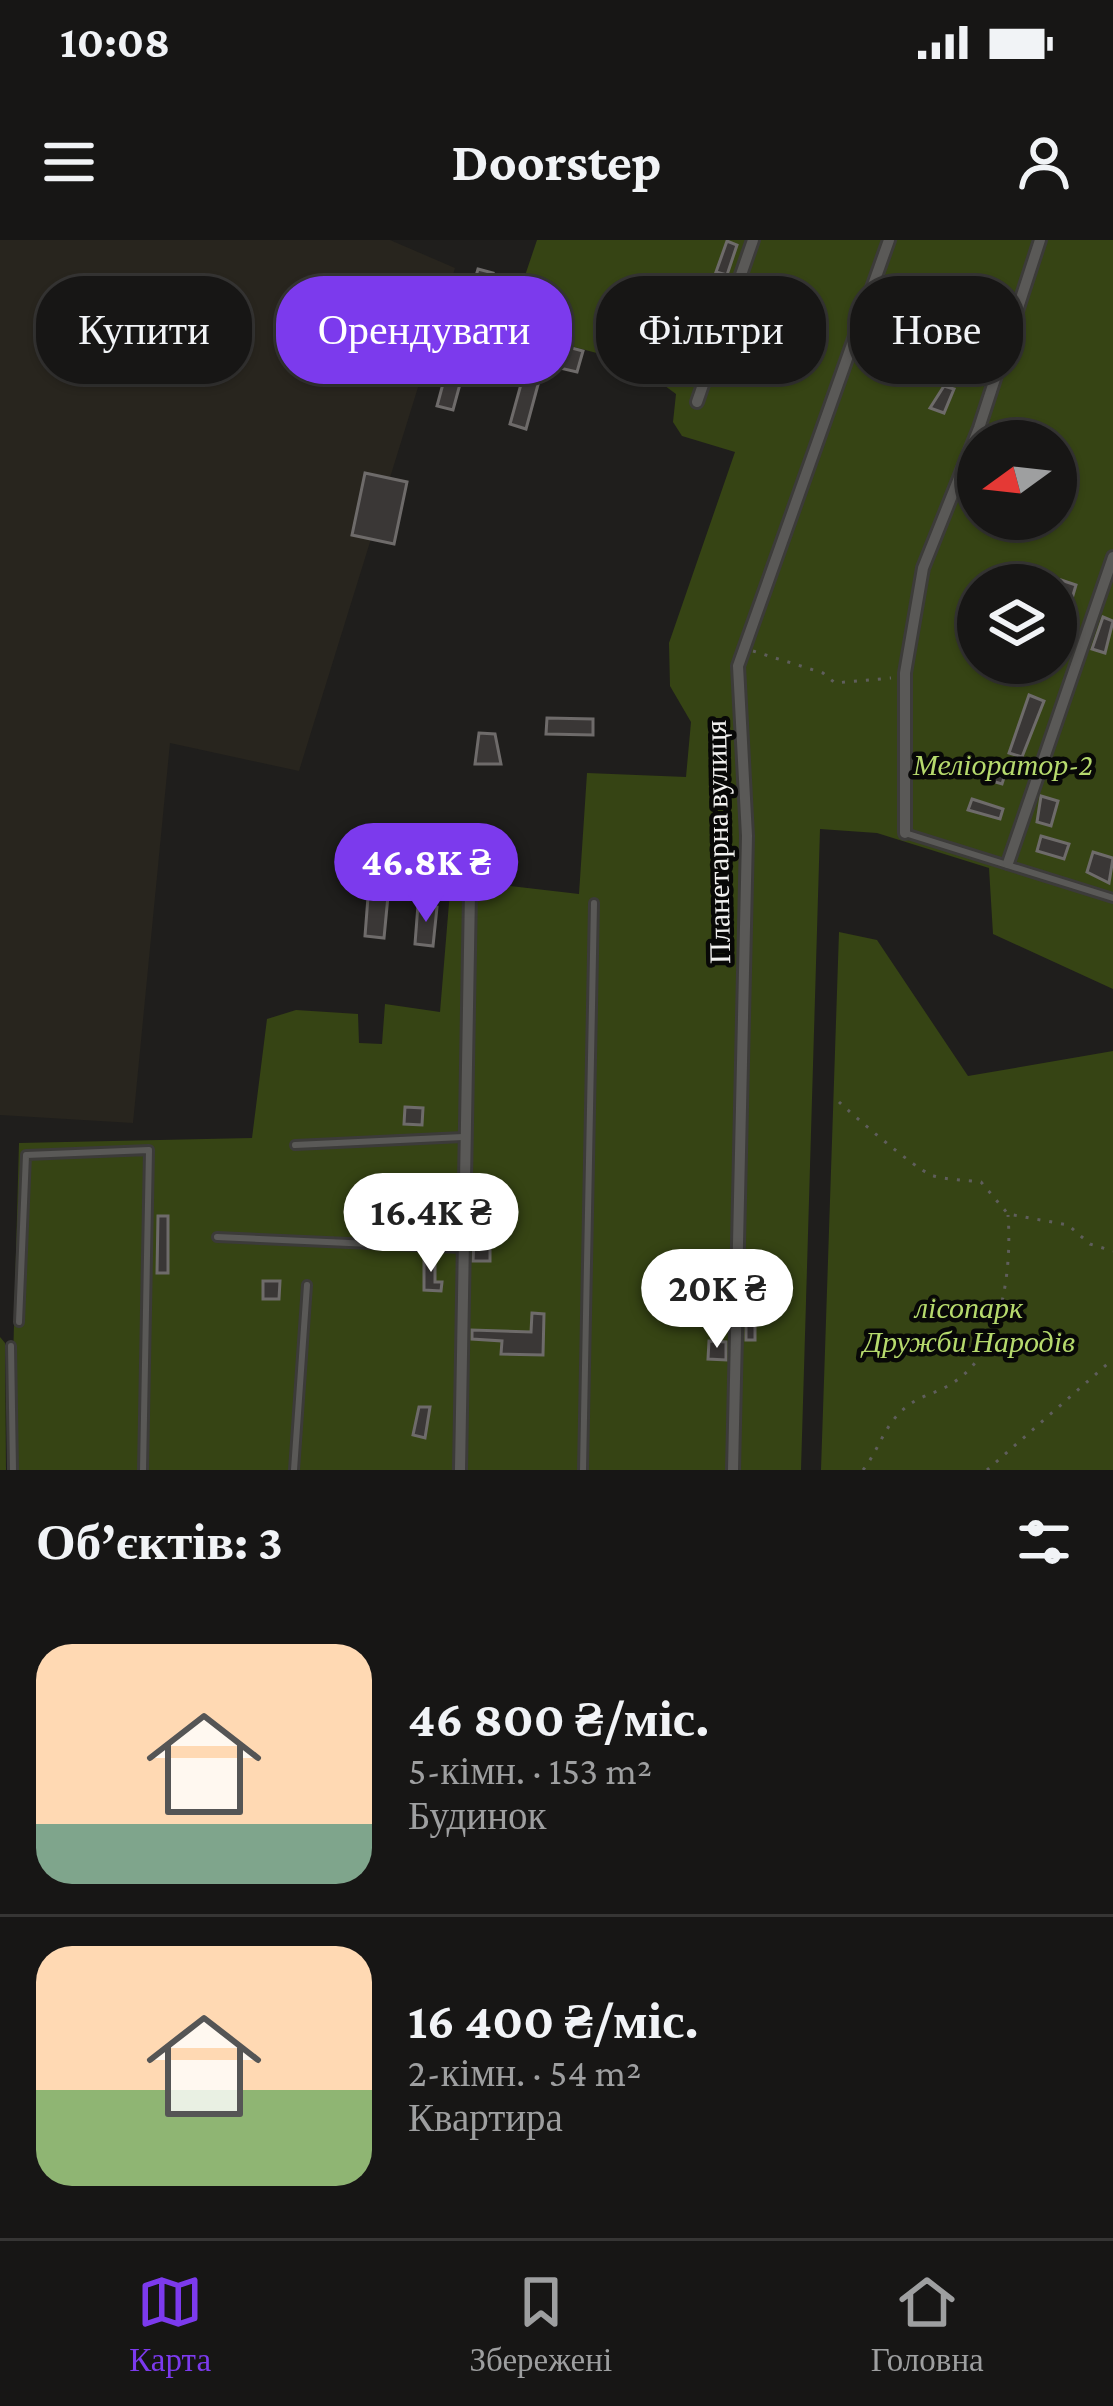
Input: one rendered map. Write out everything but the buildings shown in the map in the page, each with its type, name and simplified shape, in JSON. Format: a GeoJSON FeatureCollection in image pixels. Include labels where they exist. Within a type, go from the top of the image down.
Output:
{"type":"FeatureCollection","features":[{"type":"Feature","properties":{"kind":"street"},"geometry":{"type":"LineString","coordinates":[[697,402],[753,240]]}},
{"type":"Feature","properties":{"kind":"street","name":"Планетарна вулиця"},"geometry":{"type":"LineString","coordinates":[[734,1470],[747,836],[738,666],[889,240]]}},
{"type":"Feature","properties":{"kind":"street"},"geometry":{"type":"LineString","coordinates":[[904,833],[905,678],[923,568],[980,428],[1040,240]]}},
{"type":"Feature","properties":{"kind":"street"},"geometry":{"type":"LineString","coordinates":[[1008,863],[1113,557]]}},
{"type":"Feature","properties":{"kind":"street"},"geometry":{"type":"LineString","coordinates":[[460,1470],[470,892]]}},
{"type":"Feature","properties":{"kind":"lane"},"geometry":{"type":"LineString","coordinates":[[904,833],[1113,898]]}},
{"type":"Feature","properties":{"kind":"lane"},"geometry":{"type":"LineString","coordinates":[[583,1470],[594,903]]}},
{"type":"Feature","properties":{"kind":"lane"},"geometry":{"type":"LineString","coordinates":[[296,1145],[467,1137]]}},
{"type":"Feature","properties":{"kind":"lane"},"geometry":{"type":"LineString","coordinates":[[20,1322],[26,1155],[149,1150],[143,1470]]}},
{"type":"Feature","properties":{"kind":"lane"},"geometry":{"type":"LineString","coordinates":[[217,1237],[465,1248]]}},
{"type":"Feature","properties":{"kind":"lane"},"geometry":{"type":"LineString","coordinates":[[294,1470],[307,1285]]}},
{"type":"Feature","properties":{"kind":"lane"},"geometry":{"type":"LineString","coordinates":[[11,1346],[13,1470]]}},
{"type":"Feature","properties":{"kind":"path"},"geometry":{"type":"LineString","coordinates":[[745,646],[835,683],[905,678]]}},
{"type":"Feature","properties":{"kind":"path"},"geometry":{"type":"LineString","coordinates":[[839,1102],[859,1124],[878,1130],[930,1174],[981,1182],[1008,1214],[1014,1245],[1004,1272],[1000,1330],[952,1384],[928,1392],[897,1416],[863,1470]]}},
{"type":"Feature","properties":{"kind":"path"},"geometry":{"type":"LineString","coordinates":[[1008,1214],[1068,1225],[1090,1244],[1113,1251]]}},
{"type":"Feature","properties":{"kind":"path"},"geometry":{"type":"LineString","coordinates":[[987,1470],[1113,1359]]}},
{"type":"Feature","properties":{"kind":"shaded area"},"geometry":{"type":"Polygon","coordinates":[[[0,240],[390,240],[455,268],[453,276],[276,276],[276,384],[419,384],[299,771],[170,743],[133,1123],[0,1115],[0,240]]]}},
{"type":"Feature","properties":{"kind":"green space","name":"Меліоратор-2"},"geometry":{"type":"Polygon","coordinates":[[[537,240],[1113,240],[1113,989],[993,934],[989,868],[877,833],[820,829],[801,1470],[10,1470],[19,1143],[252,1138],[267,1019],[296,1010],[358,1014],[359,1043],[382,1044],[385,1004],[440,1012],[451,879],[579,894],[587,773],[686,777],[691,722],[670,686],[669,643],[735,452],[682,436],[673,422],[676,394],[662,384],[826,384],[826,276],[596,276],[596,353],[572,346],[572,276],[525,276],[537,240]]]}},
{"type":"Feature","properties":{"kind":"green space","name":"лісопарк Дружби Народів"},"geometry":{"type":"Polygon","coordinates":[[[839,932],[877,940],[968,1076],[1113,1051],[1113,1470],[821,1470],[839,932]]]}},
{"type":"Feature","properties":{"kind":"green space"},"geometry":{"type":"Polygon","coordinates":[[[0,1337],[5,1343],[6,1470],[0,1470],[0,1337]]]}}]}
